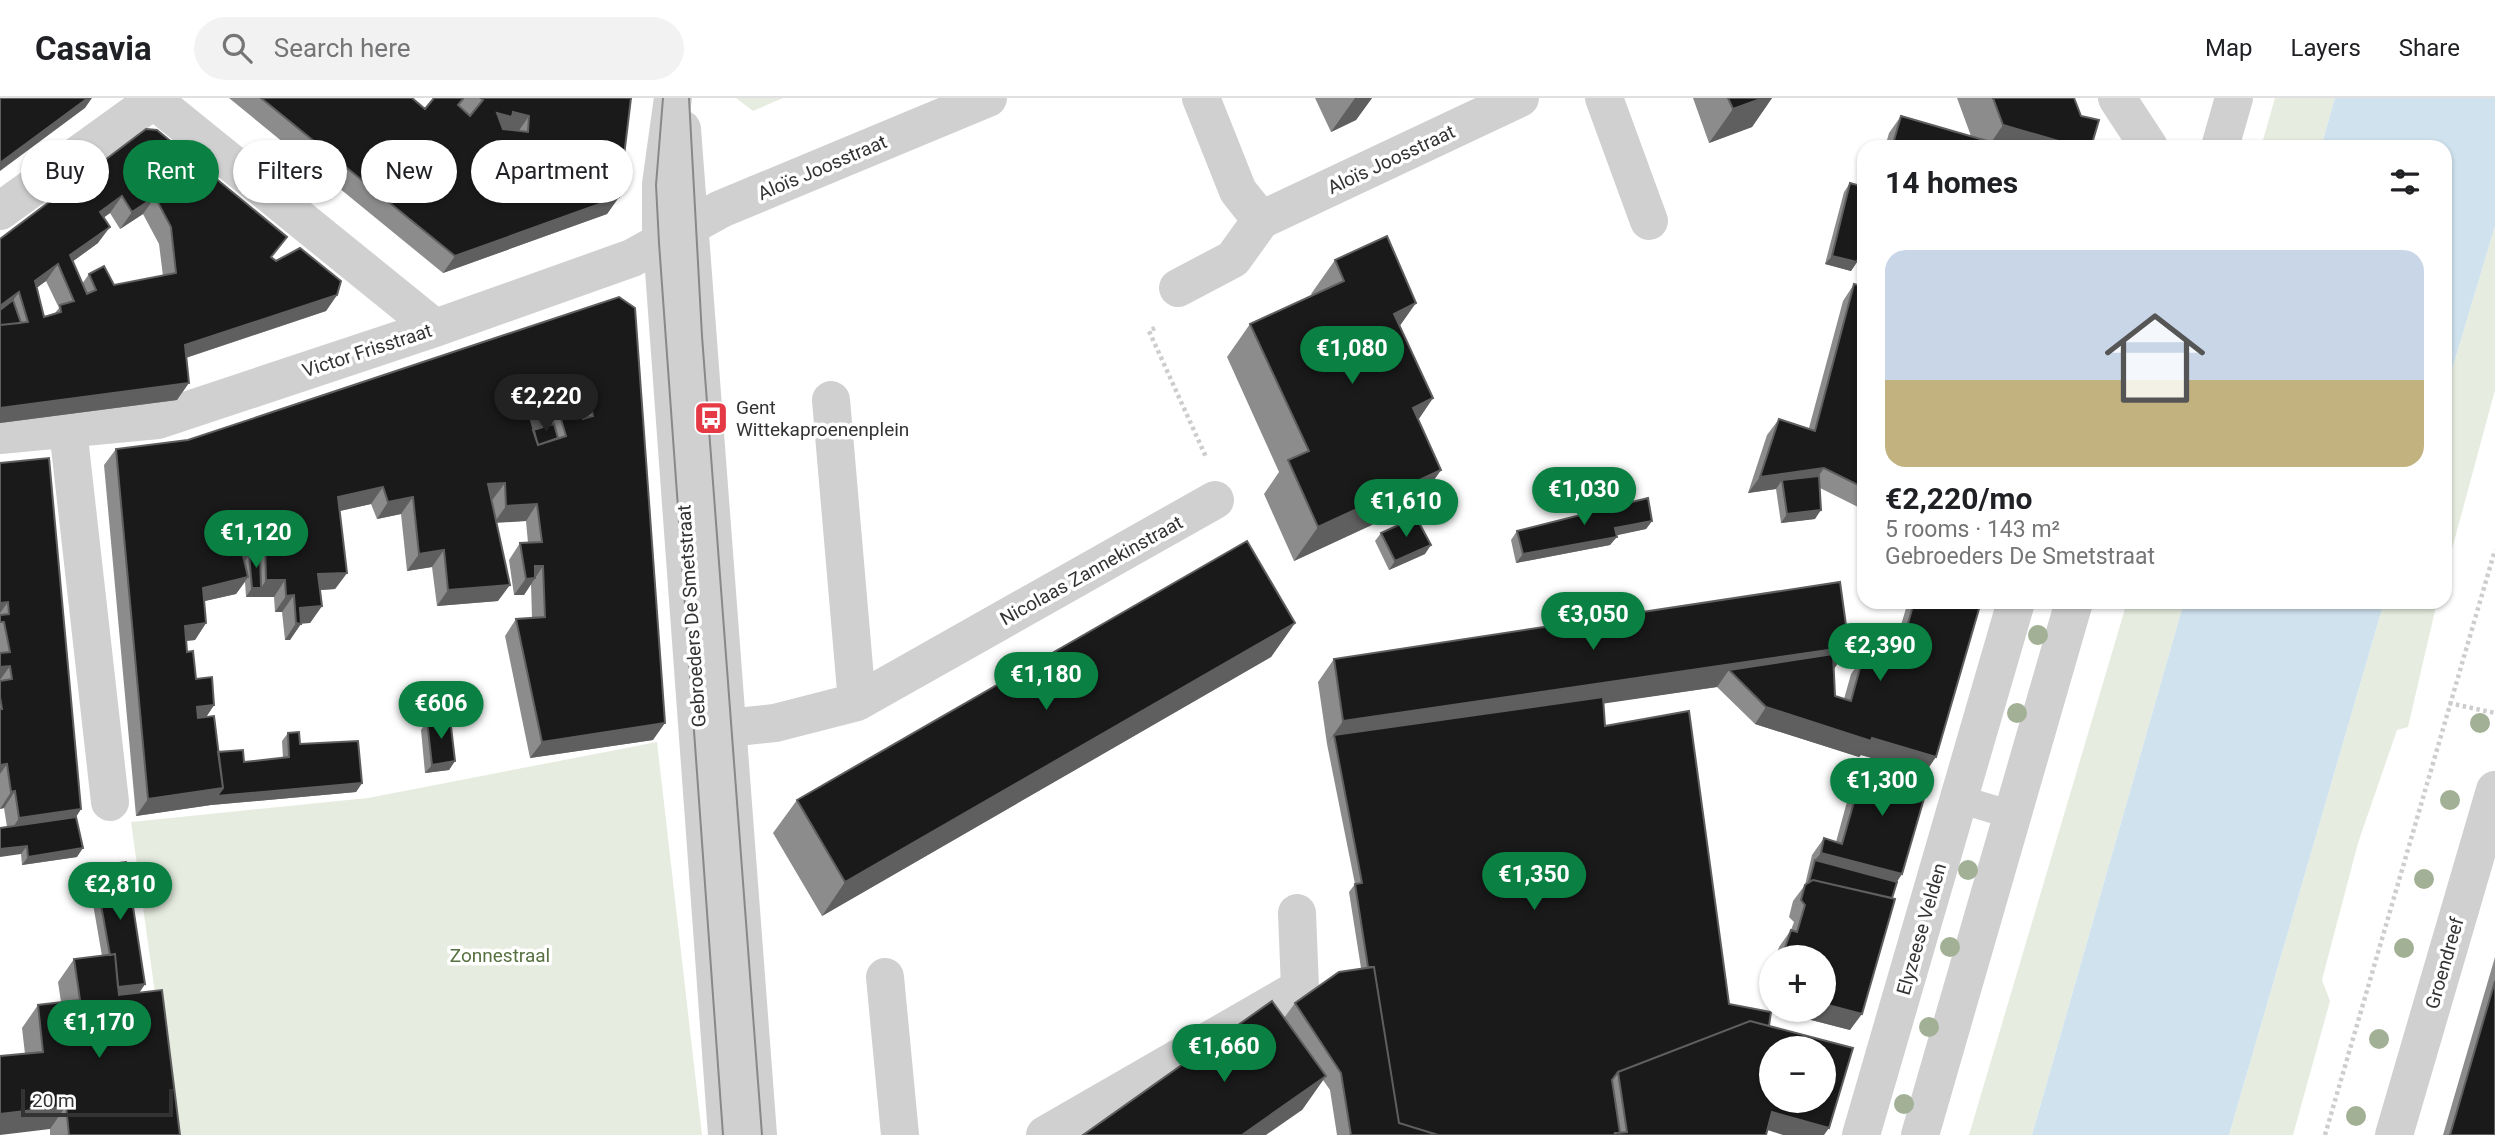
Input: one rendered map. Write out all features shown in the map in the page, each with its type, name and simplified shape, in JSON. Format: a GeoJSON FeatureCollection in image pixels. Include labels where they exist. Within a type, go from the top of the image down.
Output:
{"type":"FeatureCollection","features":[{"type":"Feature","properties":{"kind":"street","name":"Gebroeders De Smetstraat"},"geometry":{"type":"LineString","coordinates":[[673,98],[661,184],[671,236],[715,730],[758,1135]]}},
{"type":"Feature","properties":{"kind":"street","name":"Gebroeders De Smetstraat"},"geometry":{"type":"LineString","coordinates":[[671,236],[679,98]]}},
{"type":"Feature","properties":{"kind":"street","name":"Aloïs Joosstraat"},"geometry":{"type":"LineString","coordinates":[[671,236],[721,209],[988,98]]}},
{"type":"Feature","properties":{"kind":"street"},"geometry":{"type":"LineString","coordinates":[[1201,98],[1238,191],[1261,220]]}},
{"type":"Feature","properties":{"kind":"street","name":"Aloïs Joosstraat"},"geometry":{"type":"LineString","coordinates":[[1178,288],[1233,259],[1261,220],[1520,98]]}},
{"type":"Feature","properties":{"kind":"street"},"geometry":{"type":"LineString","coordinates":[[1604,98],[1649,221]]}},
{"type":"Feature","properties":{"kind":"street"},"geometry":{"type":"LineString","coordinates":[[2117,98],[2145,140]]}},
{"type":"Feature","properties":{"kind":"street"},"geometry":{"type":"LineString","coordinates":[[2222,140],[2234,98]]}},
{"type":"Feature","properties":{"kind":"street"},"geometry":{"type":"LineString","coordinates":[[0,211],[153,99],[435,328]]}},
{"type":"Feature","properties":{"kind":"street","name":"Victor Frisstraat"},"geometry":{"type":"LineString","coordinates":[[0,435],[158,420],[435,328],[632,258],[671,236]]}},
{"type":"Feature","properties":{"kind":"street"},"geometry":{"type":"LineString","coordinates":[[831,400],[857,702]]}},
{"type":"Feature","properties":{"kind":"street"},"geometry":{"type":"LineString","coordinates":[[68,429],[110,802]]}},
{"type":"Feature","properties":{"kind":"street","name":"Nicolaas Zannekinstraat"},"geometry":{"type":"LineString","coordinates":[[715,730],[775,723],[857,702],[1215,500]]}},
{"type":"Feature","properties":{"kind":"street","name":"Elyzeese Velden"},"geometry":{"type":"LineString","coordinates":[[1861,1135],[2014,609]]}},
{"type":"Feature","properties":{"kind":"street"},"geometry":{"type":"LineString","coordinates":[[1920,1135],[2072,609]]}},
{"type":"Feature","properties":{"kind":"street","name":"Gebroeders De Smetstraat"},"geometry":{"type":"LineString","coordinates":[[715,730],[727,1135]]}},
{"type":"Feature","properties":{"kind":"street","name":"Groendreef"},"geometry":{"type":"LineString","coordinates":[[2394,1135],[2495,790]]}},
{"type":"Feature","properties":{"kind":"street"},"geometry":{"type":"LineString","coordinates":[[1045,1135],[1300,988],[1297,913]]}},
{"type":"Feature","properties":{"kind":"street"},"geometry":{"type":"LineString","coordinates":[[885,977],[900,1135]]}},
{"type":"Feature","properties":{"kind":"lane"},"geometry":{"type":"LineString","coordinates":[[1959,799],[2012,815]]}},
{"type":"Feature","properties":{"kind":"path"},"geometry":{"type":"LineString","coordinates":[[1178,288],[1185,312],[1149,331],[1219,483],[1215,500]]}},
{"type":"Feature","properties":{"kind":"path"},"geometry":{"type":"LineString","coordinates":[[2325,1135],[2495,550]]}},
{"type":"Feature","properties":{"kind":"path"},"geometry":{"type":"LineString","coordinates":[[2449,703],[2495,713]]}},
{"type":"Feature","properties":{"kind":"green space"},"geometry":{"type":"Polygon","coordinates":[[[736,98],[783,98],[753,111],[736,98]]]}},
{"type":"Feature","properties":{"kind":"green space"},"geometry":{"type":"Polygon","coordinates":[[[2275,98],[2335,98],[2323,140],[2263,140],[2275,98]]]}},
{"type":"Feature","properties":{"kind":"green space"},"geometry":{"type":"Polygon","coordinates":[[[2495,226],[2495,390],[2452,549],[2452,370],[2495,226]]]}},
{"type":"Feature","properties":{"kind":"green space"},"geometry":{"type":"Polygon","coordinates":[[[2125,609],[2182,609],[2032,1135],[1969,1135],[2125,609]]]}},
{"type":"Feature","properties":{"kind":"green space"},"geometry":{"type":"Polygon","coordinates":[[[2382,609],[2435,609],[2408,727],[2397,730],[2358,843],[2322,980],[2330,1001],[2293,1135],[2229,1135],[2382,609]]]}},
{"type":"Feature","properties":{"kind":"green space","name":"Zonnestraal"},"geometry":{"type":"Polygon","coordinates":[[[657,742],[702,1135],[175,1135],[131,822],[368,798],[657,742]]]}},
{"type":"Feature","properties":{"kind":"water"},"geometry":{"type":"Polygon","coordinates":[[[2335,98],[2495,98],[2495,226],[2452,370],[2452,140],[2323,140],[2335,98]]]}},
{"type":"Feature","properties":{"kind":"water"},"geometry":{"type":"Polygon","coordinates":[[[2182,609],[2382,609],[2229,1135],[2032,1135],[2182,609]]]}},
{"type":"Feature","properties":{"kind":"building"},"geometry":{"type":"Polygon","coordinates":[[[0,98],[88,98],[31,140],[21,140],[21,147],[0,163],[0,98]]]}},
{"type":"Feature","properties":{"kind":"building"},"geometry":{"type":"Polygon","coordinates":[[[261,98],[412,98],[425,109],[434,98],[462,98],[458,105],[470,116],[483,100],[481,98],[631,98],[626,140],[471,140],[471,203],[602,203],[455,256],[390,203],[457,203],[457,140],[361,140],[361,179],[347,168],[347,140],[313,140],[261,98]],[[513,112],[512,117],[497,113],[503,129],[528,132],[529,116],[513,112]]]}},
{"type":"Feature","properties":{"kind":"building"},"geometry":{"type":"Polygon","coordinates":[[[1728,98],[1763,98],[1733,109],[1728,98]]]}},
{"type":"Feature","properties":{"kind":"building"},"geometry":{"type":"Polygon","coordinates":[[[1993,98],[2074,98],[2081,116],[2099,120],[2093,140],[2055,140],[2003,125],[1993,98]]]}},
{"type":"Feature","properties":{"kind":"building"},"geometry":{"type":"Polygon","coordinates":[[[1901,116],[1984,140],[1894,140],[1901,116]]]}},
{"type":"Feature","properties":{"kind":"building"},"geometry":{"type":"Polygon","coordinates":[[[146,129],[157,130],[169,140],[131,140],[146,129]]]}},
{"type":"Feature","properties":{"kind":"building"},"geometry":{"type":"Polygon","coordinates":[[[123,146],[123,198],[100,212],[110,227],[70,255],[87,294],[96,290],[89,274],[104,266],[114,285],[176,273],[171,227],[158,203],[219,203],[219,181],[233,193],[233,203],[246,203],[287,237],[271,257],[276,261],[300,248],[341,281],[337,295],[185,345],[189,383],[0,408],[0,325],[28,322],[19,292],[0,306],[0,239],[48,203],[109,203],[109,157],[123,146]],[[58,264],[35,281],[44,317],[61,312],[60,305],[74,301],[58,264]]]}},
{"type":"Feature","properties":{"kind":"building"},"geometry":{"type":"Polygon","coordinates":[[[1850,183],[1857,185],[1857,262],[1832,256],[1850,183]]]}},
{"type":"Feature","properties":{"kind":"building"},"geometry":{"type":"Polygon","coordinates":[[[126,203],[146,203],[132,212],[126,203]]]}},
{"type":"Feature","properties":{"kind":"building"},"geometry":{"type":"Polygon","coordinates":[[[1387,236],[1416,303],[1394,314],[1433,398],[1413,408],[1441,470],[1318,527],[1288,460],[1309,451],[1250,324],[1344,281],[1335,260],[1387,236]]]}},
{"type":"Feature","properties":{"kind":"building"},"geometry":{"type":"Polygon","coordinates":[[[1854,284],[1857,285],[1857,484],[1824,468],[1760,477],[1779,419],[1815,431],[1854,284]]]}},
{"type":"Feature","properties":{"kind":"building"},"geometry":{"type":"Polygon","coordinates":[[[619,297],[635,308],[665,723],[542,742],[516,619],[545,617],[543,566],[535,566],[535,578],[526,579],[520,543],[542,542],[537,504],[506,506],[505,483],[488,484],[510,585],[448,590],[444,550],[419,554],[413,497],[388,502],[383,487],[338,497],[347,573],[318,574],[322,606],[300,608],[301,624],[296,623],[294,595],[286,596],[285,580],[266,580],[265,544],[242,551],[248,577],[203,588],[206,623],[185,626],[187,652],[193,651],[196,679],[212,677],[214,705],[197,707],[198,718],[214,716],[223,788],[148,799],[116,449],[188,440],[619,297]],[[589,396],[581,399],[583,419],[593,416],[589,396]],[[558,409],[530,417],[538,445],[566,436],[558,409]]]}},
{"type":"Feature","properties":{"kind":"building"},"geometry":{"type":"Polygon","coordinates":[[[13,300],[21,323],[0,325],[0,310],[13,300]]]}},
{"type":"Feature","properties":{"kind":"building"},"geometry":{"type":"Polygon","coordinates":[[[554,424],[558,438],[538,445],[533,430],[554,424]]]}},
{"type":"Feature","properties":{"kind":"building"},"geometry":{"type":"Polygon","coordinates":[[[49,458],[81,809],[19,818],[15,791],[11,792],[7,764],[0,765],[0,681],[12,679],[10,666],[0,667],[0,653],[10,652],[4,622],[0,622],[0,615],[9,614],[8,602],[0,603],[0,463],[49,458]]]}},
{"type":"Feature","properties":{"kind":"building"},"geometry":{"type":"Polygon","coordinates":[[[1819,476],[1821,510],[1787,514],[1782,480],[1819,476]]]}},
{"type":"Feature","properties":{"kind":"building"},"geometry":{"type":"Polygon","coordinates":[[[1648,498],[1652,521],[1615,528],[1617,537],[1523,554],[1517,531],[1648,498]]]}},
{"type":"Feature","properties":{"kind":"building"},"geometry":{"type":"Polygon","coordinates":[[[1416,517],[1431,545],[1395,561],[1381,533],[1416,517]]]}},
{"type":"Feature","properties":{"kind":"building"},"geometry":{"type":"Polygon","coordinates":[[[1247,541],[1295,623],[845,882],[797,800],[1247,541]]]}},
{"type":"Feature","properties":{"kind":"building"},"geometry":{"type":"Polygon","coordinates":[[[260,552],[261,588],[252,588],[249,555],[260,552]]]}},
{"type":"Feature","properties":{"kind":"building"},"geometry":{"type":"Polygon","coordinates":[[[1840,582],[1849,647],[1343,721],[1334,659],[1840,582]]]}},
{"type":"Feature","properties":{"kind":"building"},"geometry":{"type":"Polygon","coordinates":[[[1912,609],[1979,609],[1936,757],[1872,738],[1871,741],[1766,707],[1729,670],[1833,654],[1835,696],[1851,701],[1863,657],[1896,666],[1912,609]]]}},
{"type":"Feature","properties":{"kind":"building"},"geometry":{"type":"Polygon","coordinates":[[[1603,697],[1605,726],[1689,711],[1729,1004],[1759,1010],[1759,1022],[1770,1022],[1769,1026],[1750,1021],[1618,1072],[1612,1080],[1620,1133],[1614,1135],[1438,1135],[1399,1123],[1374,967],[1368,967],[1355,884],[1362,883],[1334,735],[1603,697]]]}},
{"type":"Feature","properties":{"kind":"building"},"geometry":{"type":"Polygon","coordinates":[[[450,718],[455,761],[432,765],[427,721],[450,718]]]}},
{"type":"Feature","properties":{"kind":"building"},"geometry":{"type":"Polygon","coordinates":[[[299,732],[300,744],[358,741],[362,783],[217,796],[223,788],[218,752],[243,750],[244,762],[289,757],[288,733],[299,732]]]}},
{"type":"Feature","properties":{"kind":"building"},"geometry":{"type":"Polygon","coordinates":[[[1866,760],[1930,778],[1902,874],[1821,853],[1824,838],[1842,844],[1866,760]]]}},
{"type":"Feature","properties":{"kind":"building"},"geometry":{"type":"Polygon","coordinates":[[[76,817],[83,848],[28,857],[27,846],[0,849],[0,828],[76,817]]]}},
{"type":"Feature","properties":{"kind":"building"},"geometry":{"type":"Polygon","coordinates":[[[1815,860],[1897,882],[1892,898],[1813,880],[1809,882],[1815,860]]]}},
{"type":"Feature","properties":{"kind":"building"},"geometry":{"type":"Polygon","coordinates":[[[126,862],[145,984],[118,987],[115,954],[110,955],[94,866],[126,862]]]}},
{"type":"Feature","properties":{"kind":"building"},"geometry":{"type":"Polygon","coordinates":[[[1813,880],[1895,899],[1862,1014],[1836,1007],[1836,945],[1786,945],[1791,930],[1797,932],[1805,905],[1801,900],[1805,885],[1813,880]]]}},
{"type":"Feature","properties":{"kind":"building"},"geometry":{"type":"Polygon","coordinates":[[[115,954],[119,995],[162,990],[180,1135],[69,1135],[66,1106],[0,1114],[0,1056],[43,1052],[38,1005],[80,1000],[74,959],[115,954]]]}},
{"type":"Feature","properties":{"kind":"building"},"geometry":{"type":"Polygon","coordinates":[[[1374,967],[1399,1123],[1438,1135],[1351,1135],[1341,1073],[1295,1003],[1339,972],[1374,967]]]}},
{"type":"Feature","properties":{"kind":"building"},"geometry":{"type":"Polygon","coordinates":[[[2495,981],[2495,1135],[2450,1135],[2495,981]]]}},
{"type":"Feature","properties":{"kind":"building"},"geometry":{"type":"Polygon","coordinates":[[[1272,1001],[1326,1076],[1242,1135],[1083,1135],[1272,1001]]]}},
{"type":"Feature","properties":{"kind":"building"},"geometry":{"type":"Polygon","coordinates":[[[1750,1021],[1807,1036],[1759,1036],[1759,1113],[1772,1113],[1766,1135],[1615,1135],[1627,1132],[1618,1072],[1750,1021]]]}},
{"type":"Feature","properties":{"kind":"building"},"geometry":{"type":"Polygon","coordinates":[[[1836,1044],[1853,1048],[1836,1105],[1836,1044]]]}},
{"type":"Feature","properties":{"kind":"building"},"geometry":{"type":"Polygon","coordinates":[[[1776,1113],[1834,1113],[1829,1128],[1776,1113]]]}},
{"type":"Feature","properties":{"kind":"tram line"},"geometry":{"type":"LineString","coordinates":[[663,98],[656,185],[659,243],[723,1135]]}},
{"type":"Feature","properties":{"kind":"tram line"},"geometry":{"type":"LineString","coordinates":[[689,98],[702,336],[762,1135]]}},
{"type":"Feature","properties":{"kind":"place","name":"Gent Wittekaproenenplein"},"geometry":{"type":"Point","coordinates":[711,418]}}]}
